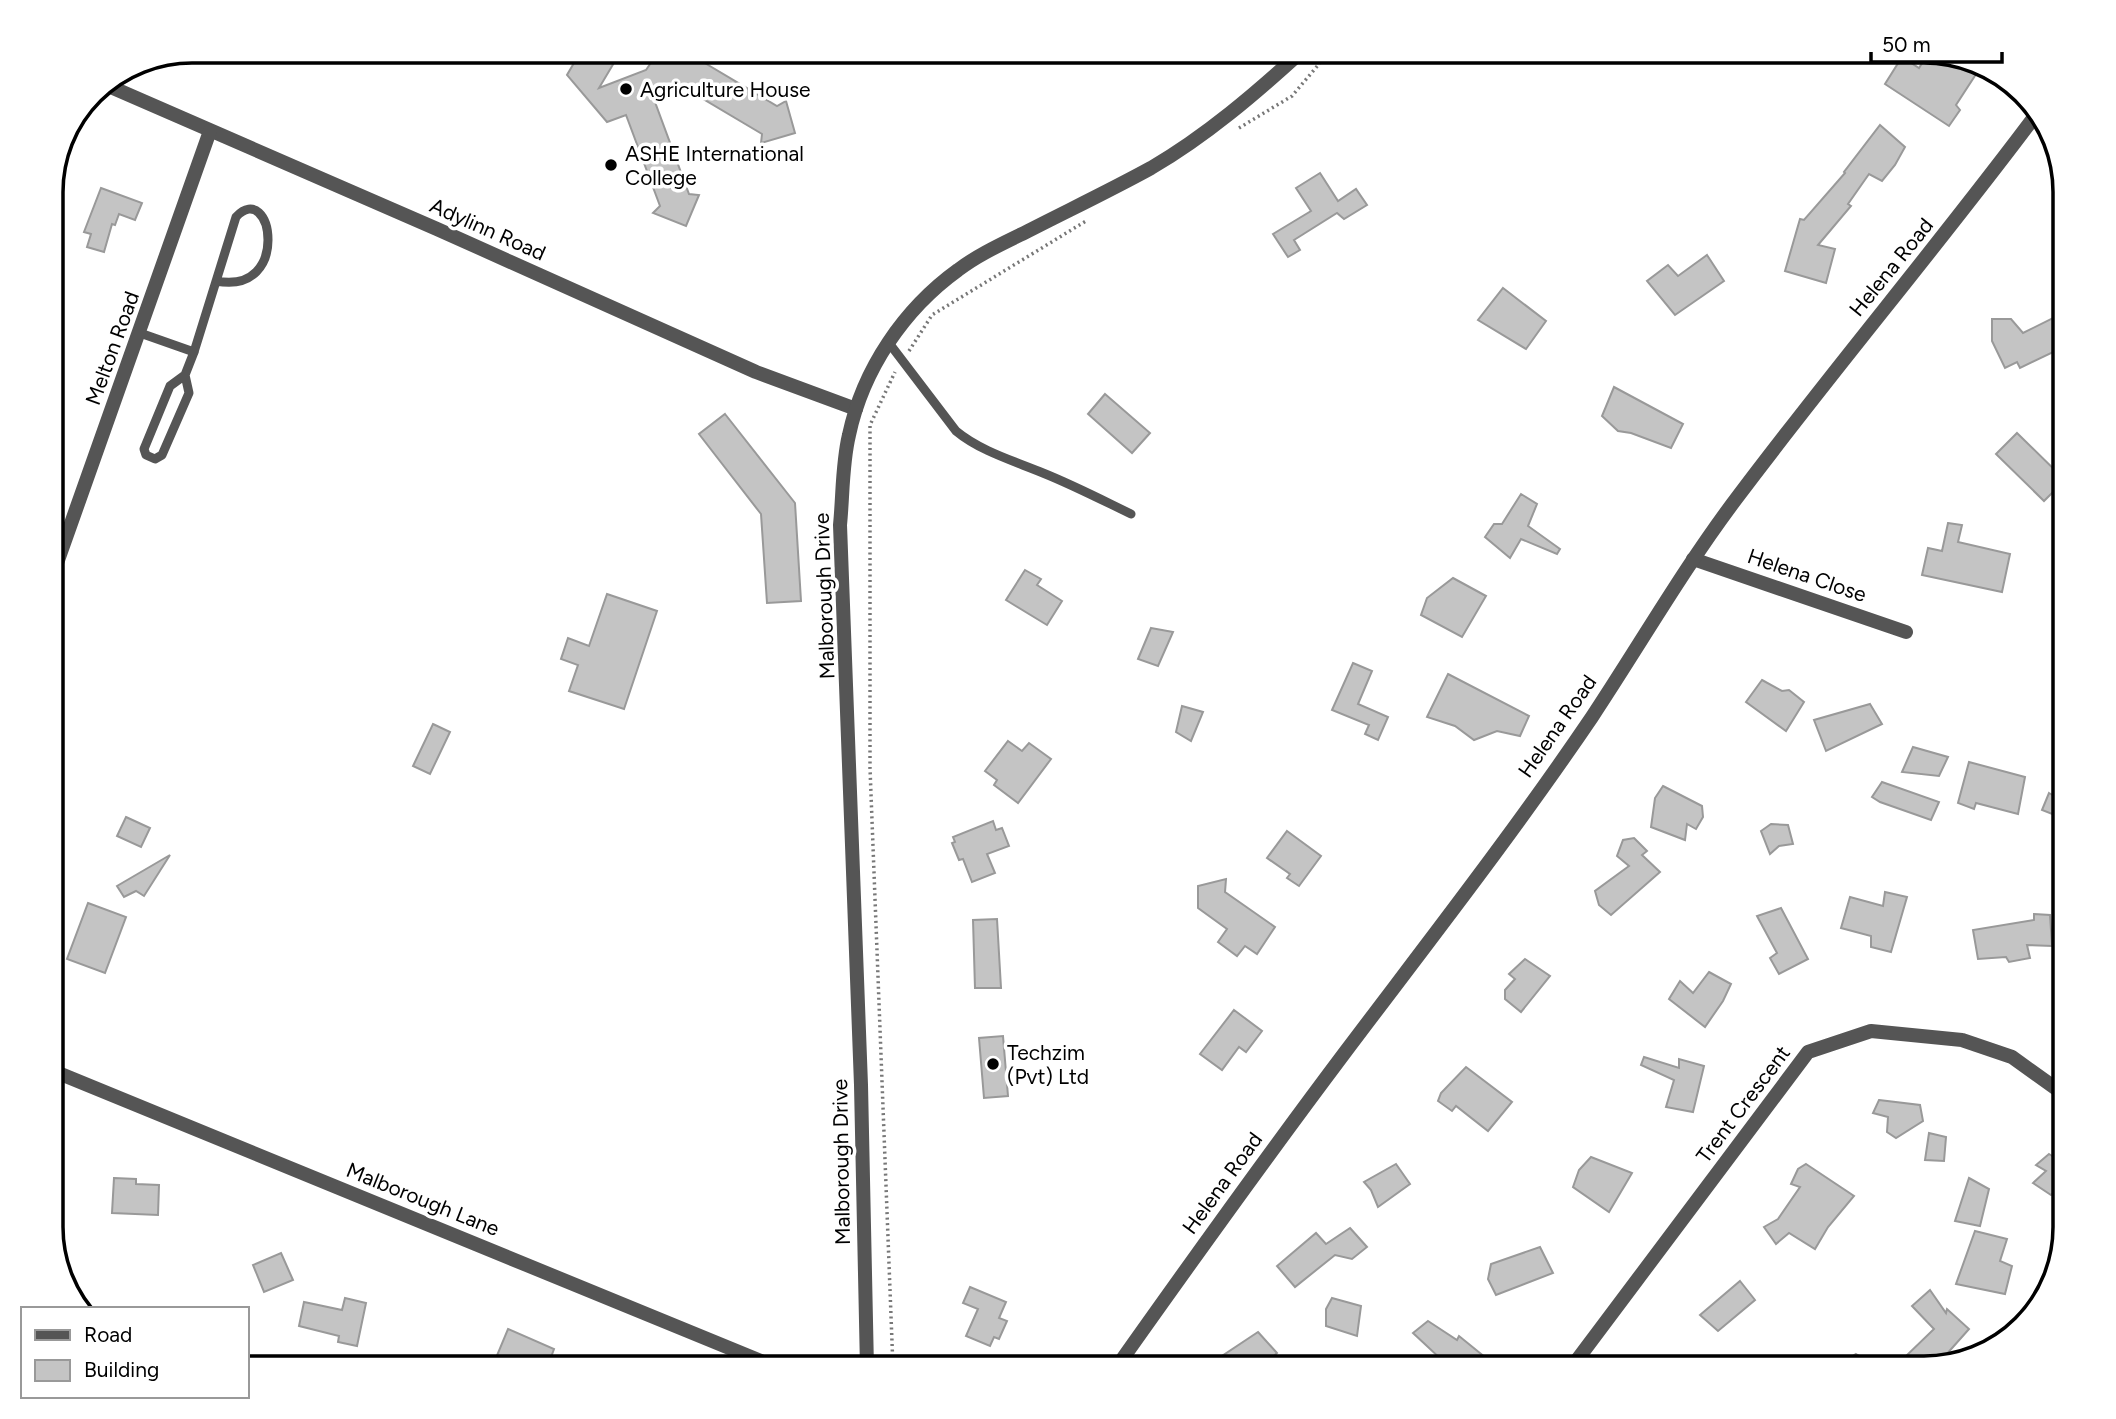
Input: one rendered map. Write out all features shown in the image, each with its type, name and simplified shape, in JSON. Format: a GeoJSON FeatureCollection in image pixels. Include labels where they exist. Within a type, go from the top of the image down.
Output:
{"type":"FeatureCollection","features":[{"type":"Feature","properties":{"kind":"street","name":"Malborough Drive"},"geometry":{"type":"LineString","coordinates":[[867,1356],[861,1071],[840,525],[848,437],[856,409],[866,382],[889,343],[919,301],[958,269],[985,252],[1153,167],[1195,140],[1288,63]]}},
{"type":"Feature","properties":{"kind":"street","name":"Adylinn Road"},"geometry":{"type":"LineString","coordinates":[[115,89],[756,372],[856,409]]}},
{"type":"Feature","properties":{"kind":"street","name":"Helena Road"},"geometry":{"type":"LineString","coordinates":[[1125,1356],[1261,1165],[1430,940],[1592,717],[1693,559],[1738,497],[2031,122]]}},
{"type":"Feature","properties":{"kind":"street","name":"Melton Road"},"geometry":{"type":"LineString","coordinates":[[63,547],[210,131]]}},
{"type":"Feature","properties":{"kind":"street","name":"Helena Close"},"geometry":{"type":"LineString","coordinates":[[1693,559],[1906,632]]}},
{"type":"Feature","properties":{"kind":"street","name":"Trent Crescent"},"geometry":{"type":"LineString","coordinates":[[1580,1356],[1808,1052],[1871,1031],[1962,1040],[2012,1057],[2053,1086]]}},
{"type":"Feature","properties":{"kind":"street","name":"Malborough Lane"},"geometry":{"type":"LineString","coordinates":[[63,1075],[749,1356]]}},
{"type":"Feature","properties":{"kind":"lane"},"geometry":{"type":"LineString","coordinates":[[185,375],[189,393],[162,455],[155,459],[146,455],[144,449],[170,386],[185,375],[236,217],[245,211],[261,215],[269,231],[265,260],[260,268],[234,282],[216,281]]}},
{"type":"Feature","properties":{"kind":"lane"},"geometry":{"type":"LineString","coordinates":[[140,333],[194,352]]}},
{"type":"Feature","properties":{"kind":"lane"},"geometry":{"type":"LineString","coordinates":[[889,343],[956,431],[968,441],[1077,487],[1132,514]]}},
{"type":"Feature","properties":{"kind":"path"},"geometry":{"type":"LineString","coordinates":[[1234,131],[1292,96],[1320,63]]}},
{"type":"Feature","properties":{"kind":"path"},"geometry":{"type":"LineString","coordinates":[[892,1356],[870,768],[870,425],[893,375],[932,315],[1096,215]]}},
{"type":"Feature","properties":{"kind":"building"},"geometry":{"type":"Polygon","coordinates":[[[574,63],[614,63],[599,88],[646,70],[651,63],[705,63],[777,106],[786,101],[795,133],[761,143],[762,134],[676,83],[668,97],[655,102],[689,194],[699,195],[686,226],[653,213],[660,206],[626,115],[607,122],[567,75],[574,63]]]}},
{"type":"Feature","properties":{"kind":"building"},"geometry":{"type":"Polygon","coordinates":[[[1898,63],[1911,63],[1919,68],[1922,63],[1941,64],[1976,74],[1956,105],[1960,110],[1949,126],[1885,84],[1898,63]]]}},
{"type":"Feature","properties":{"kind":"building"},"geometry":{"type":"Polygon","coordinates":[[[1880,125],[1905,147],[1882,181],[1869,174],[1848,204],[1851,206],[1818,245],[1835,249],[1826,283],[1785,271],[1800,219],[1804,220],[1845,173],[1880,125]]]}},
{"type":"Feature","properties":{"kind":"building"},"geometry":{"type":"Polygon","coordinates":[[[1320,173],[1338,201],[1356,189],[1367,205],[1344,219],[1337,213],[1294,240],[1300,250],[1288,257],[1273,234],[1311,211],[1296,188],[1320,173]]]}},
{"type":"Feature","properties":{"kind":"building"},"geometry":{"type":"Polygon","coordinates":[[[101,188],[142,203],[135,220],[119,214],[115,225],[112,224],[104,252],[87,247],[91,234],[84,232],[101,188]]]}},
{"type":"Feature","properties":{"kind":"building"},"geometry":{"type":"Polygon","coordinates":[[[1707,255],[1724,281],[1675,315],[1647,281],[1668,265],[1678,276],[1707,255]]]}},
{"type":"Feature","properties":{"kind":"building"},"geometry":{"type":"Polygon","coordinates":[[[1503,288],[1546,321],[1526,349],[1478,320],[1503,288]]]}},
{"type":"Feature","properties":{"kind":"building"},"geometry":{"type":"Polygon","coordinates":[[[2053,318],[2053,352],[2020,368],[2017,362],[2005,368],[1992,341],[1992,319],[2011,319],[2023,333],[2053,318]]]}},
{"type":"Feature","properties":{"kind":"building"},"geometry":{"type":"Polygon","coordinates":[[[1614,387],[1683,424],[1671,448],[1618,431],[1602,416],[1614,387]]]}},
{"type":"Feature","properties":{"kind":"building"},"geometry":{"type":"Polygon","coordinates":[[[1105,394],[1150,433],[1132,453],[1088,414],[1105,394]]]}},
{"type":"Feature","properties":{"kind":"building"},"geometry":{"type":"Polygon","coordinates":[[[725,414],[795,503],[801,601],[767,603],[761,514],[699,434],[725,414]]]}},
{"type":"Feature","properties":{"kind":"building"},"geometry":{"type":"Polygon","coordinates":[[[2017,433],[2053,468],[2053,492],[2044,501],[1996,454],[2017,433]]]}},
{"type":"Feature","properties":{"kind":"building"},"geometry":{"type":"Polygon","coordinates":[[[1521,494],[1537,504],[1528,526],[1560,549],[1557,554],[1521,539],[1510,558],[1485,537],[1494,524],[1502,524],[1521,494]]]}},
{"type":"Feature","properties":{"kind":"building"},"geometry":{"type":"Polygon","coordinates":[[[1948,523],[1962,525],[1958,542],[2010,554],[2002,592],[1922,575],[1928,548],[1942,551],[1948,523]]]}},
{"type":"Feature","properties":{"kind":"building"},"geometry":{"type":"Polygon","coordinates":[[[1025,570],[1041,579],[1037,585],[1062,601],[1047,625],[1006,600],[1025,570]]]}},
{"type":"Feature","properties":{"kind":"building"},"geometry":{"type":"Polygon","coordinates":[[[1453,578],[1486,596],[1462,637],[1421,615],[1427,598],[1453,578]]]}},
{"type":"Feature","properties":{"kind":"building"},"geometry":{"type":"Polygon","coordinates":[[[607,594],[657,611],[624,709],[569,691],[578,665],[561,659],[568,638],[589,646],[607,594]]]}},
{"type":"Feature","properties":{"kind":"building"},"geometry":{"type":"Polygon","coordinates":[[[1151,628],[1173,632],[1158,666],[1138,659],[1151,628]]]}},
{"type":"Feature","properties":{"kind":"building"},"geometry":{"type":"Polygon","coordinates":[[[1353,663],[1372,671],[1358,704],[1388,717],[1378,740],[1365,734],[1369,725],[1332,710],[1353,663]]]}},
{"type":"Feature","properties":{"kind":"building"},"geometry":{"type":"Polygon","coordinates":[[[1448,674],[1529,716],[1520,736],[1497,731],[1474,740],[1455,726],[1427,717],[1448,674]]]}},
{"type":"Feature","properties":{"kind":"building"},"geometry":{"type":"Polygon","coordinates":[[[1762,680],[1782,691],[1789,690],[1804,702],[1786,731],[1746,702],[1762,680]]]}},
{"type":"Feature","properties":{"kind":"building"},"geometry":{"type":"Polygon","coordinates":[[[1870,704],[1882,724],[1826,751],[1814,720],[1870,704]]]}},
{"type":"Feature","properties":{"kind":"building"},"geometry":{"type":"Polygon","coordinates":[[[1182,706],[1203,712],[1191,741],[1176,732],[1182,706]]]}},
{"type":"Feature","properties":{"kind":"building"},"geometry":{"type":"Polygon","coordinates":[[[433,724],[450,732],[430,774],[413,766],[433,724]]]}},
{"type":"Feature","properties":{"kind":"building"},"geometry":{"type":"Polygon","coordinates":[[[1008,741],[1022,751],[1029,743],[1051,759],[1018,803],[994,785],[997,780],[985,771],[1008,741]]]}},
{"type":"Feature","properties":{"kind":"building"},"geometry":{"type":"Polygon","coordinates":[[[1913,747],[1948,757],[1939,776],[1902,772],[1913,747]]]}},
{"type":"Feature","properties":{"kind":"building"},"geometry":{"type":"Polygon","coordinates":[[[1969,762],[2025,777],[2018,814],[1976,803],[1974,809],[1958,803],[1969,762]]]}},
{"type":"Feature","properties":{"kind":"building"},"geometry":{"type":"Polygon","coordinates":[[[1882,782],[1939,802],[1931,820],[1872,797],[1882,782]]]}},
{"type":"Feature","properties":{"kind":"building"},"geometry":{"type":"Polygon","coordinates":[[[1663,786],[1702,806],[1703,817],[1696,829],[1687,824],[1685,840],[1651,827],[1655,798],[1663,786]]]}},
{"type":"Feature","properties":{"kind":"building"},"geometry":{"type":"Polygon","coordinates":[[[2049,793],[2053,795],[2053,814],[2042,810],[2049,793]]]}},
{"type":"Feature","properties":{"kind":"building"},"geometry":{"type":"Polygon","coordinates":[[[126,817],[150,828],[141,847],[117,836],[126,817]]]}},
{"type":"Feature","properties":{"kind":"building"},"geometry":{"type":"Polygon","coordinates":[[[993,821],[996,830],[1002,828],[1009,846],[987,854],[995,873],[972,882],[963,859],[959,860],[952,843],[955,842],[953,837],[993,821]]]}},
{"type":"Feature","properties":{"kind":"building"},"geometry":{"type":"Polygon","coordinates":[[[1771,824],[1788,825],[1793,844],[1779,846],[1770,854],[1761,831],[1771,824]]]}},
{"type":"Feature","properties":{"kind":"building"},"geometry":{"type":"Polygon","coordinates":[[[1287,831],[1321,856],[1299,886],[1287,878],[1290,874],[1267,858],[1287,831]]]}},
{"type":"Feature","properties":{"kind":"building"},"geometry":{"type":"Polygon","coordinates":[[[1634,838],[1647,851],[1642,855],[1660,872],[1611,915],[1599,905],[1595,891],[1629,866],[1617,856],[1623,840],[1634,838]]]}},
{"type":"Feature","properties":{"kind":"building"},"geometry":{"type":"Polygon","coordinates":[[[170,855],[144,896],[136,891],[124,897],[117,886],[170,855]]]}},
{"type":"Feature","properties":{"kind":"building"},"geometry":{"type":"Polygon","coordinates":[[[1226,879],[1225,892],[1275,927],[1257,954],[1245,946],[1237,956],[1218,942],[1227,929],[1198,908],[1198,886],[1226,879]]]}},
{"type":"Feature","properties":{"kind":"building"},"geometry":{"type":"Polygon","coordinates":[[[1885,892],[1907,897],[1891,952],[1871,947],[1871,936],[1841,928],[1850,897],[1883,906],[1885,892]]]}},
{"type":"Feature","properties":{"kind":"building"},"geometry":{"type":"Polygon","coordinates":[[[88,903],[126,917],[105,973],[67,959],[88,903]]]}},
{"type":"Feature","properties":{"kind":"building"},"geometry":{"type":"Polygon","coordinates":[[[1781,908],[1808,959],[1779,974],[1770,958],[1777,953],[1757,916],[1781,908]]]}},
{"type":"Feature","properties":{"kind":"building"},"geometry":{"type":"Polygon","coordinates":[[[2034,914],[2050,915],[2052,946],[2027,945],[2030,958],[2009,962],[2006,957],[1978,959],[1973,930],[2034,920],[2034,914]]]}},
{"type":"Feature","properties":{"kind":"building"},"geometry":{"type":"Polygon","coordinates":[[[997,919],[1001,988],[975,988],[973,920],[997,919]]]}},
{"type":"Feature","properties":{"kind":"building"},"geometry":{"type":"Polygon","coordinates":[[[1525,959],[1550,976],[1521,1012],[1505,999],[1505,990],[1515,979],[1509,974],[1525,959]]]}},
{"type":"Feature","properties":{"kind":"building"},"geometry":{"type":"Polygon","coordinates":[[[1709,972],[1731,984],[1705,1027],[1669,999],[1680,981],[1693,993],[1709,972]]]}},
{"type":"Feature","properties":{"kind":"building"},"geometry":{"type":"Polygon","coordinates":[[[1234,1010],[1262,1031],[1246,1052],[1239,1047],[1222,1070],[1200,1054],[1234,1010]]]}},
{"type":"Feature","properties":{"kind":"building"},"geometry":{"type":"Polygon","coordinates":[[[1003,1036],[1008,1096],[984,1098],[979,1038],[1003,1036]]]}},
{"type":"Feature","properties":{"kind":"building"},"geometry":{"type":"Polygon","coordinates":[[[1644,1057],[1679,1068],[1679,1059],[1704,1066],[1693,1112],[1666,1107],[1674,1080],[1641,1065],[1644,1057]]]}},
{"type":"Feature","properties":{"kind":"building"},"geometry":{"type":"Polygon","coordinates":[[[1466,1067],[1512,1102],[1488,1131],[1456,1106],[1452,1111],[1438,1101],[1441,1093],[1466,1067]]]}},
{"type":"Feature","properties":{"kind":"building"},"geometry":{"type":"Polygon","coordinates":[[[1879,1100],[1920,1105],[1923,1121],[1896,1138],[1887,1132],[1888,1117],[1873,1113],[1879,1100]]]}},
{"type":"Feature","properties":{"kind":"building"},"geometry":{"type":"Polygon","coordinates":[[[1929,1133],[1946,1137],[1944,1161],[1925,1160],[1929,1133]]]}},
{"type":"Feature","properties":{"kind":"building"},"geometry":{"type":"Polygon","coordinates":[[[2049,1154],[2053,1156],[2051,1195],[2033,1183],[2046,1171],[2036,1165],[2049,1154]]]}},
{"type":"Feature","properties":{"kind":"building"},"geometry":{"type":"Polygon","coordinates":[[[1591,1157],[1632,1173],[1609,1212],[1573,1187],[1579,1170],[1591,1157]]]}},
{"type":"Feature","properties":{"kind":"building"},"geometry":{"type":"Polygon","coordinates":[[[1396,1164],[1410,1184],[1378,1207],[1371,1190],[1364,1182],[1396,1164]]]}},
{"type":"Feature","properties":{"kind":"building"},"geometry":{"type":"Polygon","coordinates":[[[1806,1164],[1854,1196],[1828,1227],[1815,1249],[1789,1233],[1776,1244],[1764,1227],[1778,1219],[1800,1187],[1791,1184],[1798,1169],[1806,1164]]]}},
{"type":"Feature","properties":{"kind":"building"},"geometry":{"type":"Polygon","coordinates":[[[114,1178],[136,1179],[136,1184],[159,1185],[158,1215],[112,1213],[114,1178]]]}},
{"type":"Feature","properties":{"kind":"building"},"geometry":{"type":"Polygon","coordinates":[[[1969,1178],[1989,1189],[1980,1226],[1955,1221],[1969,1178]]]}},
{"type":"Feature","properties":{"kind":"building"},"geometry":{"type":"Polygon","coordinates":[[[1350,1228],[1367,1247],[1352,1259],[1335,1255],[1295,1287],[1277,1266],[1316,1233],[1326,1244],[1350,1228]]]}},
{"type":"Feature","properties":{"kind":"building"},"geometry":{"type":"Polygon","coordinates":[[[1975,1231],[2007,1239],[2000,1261],[2012,1266],[2005,1294],[1956,1284],[1975,1231]]]}},
{"type":"Feature","properties":{"kind":"building"},"geometry":{"type":"Polygon","coordinates":[[[1540,1247],[1553,1273],[1496,1295],[1488,1279],[1491,1264],[1540,1247]]]}},
{"type":"Feature","properties":{"kind":"building"},"geometry":{"type":"Polygon","coordinates":[[[281,1253],[293,1280],[264,1292],[253,1265],[281,1253]]]}},
{"type":"Feature","properties":{"kind":"building"},"geometry":{"type":"Polygon","coordinates":[[[1740,1281],[1755,1300],[1718,1331],[1700,1315],[1740,1281]]]}},
{"type":"Feature","properties":{"kind":"building"},"geometry":{"type":"Polygon","coordinates":[[[970,1287],[1006,1302],[999,1318],[1007,1321],[999,1339],[994,1337],[990,1346],[966,1336],[978,1309],[963,1303],[970,1287]]]}},
{"type":"Feature","properties":{"kind":"building"},"geometry":{"type":"Polygon","coordinates":[[[1930,1290],[1946,1313],[1947,1309],[1969,1329],[1947,1354],[1906,1356],[1934,1329],[1912,1306],[1930,1290]]]}},
{"type":"Feature","properties":{"kind":"building"},"geometry":{"type":"Polygon","coordinates":[[[345,1298],[366,1303],[357,1346],[338,1342],[339,1336],[299,1326],[304,1302],[342,1310],[345,1298]]]}},
{"type":"Feature","properties":{"kind":"building"},"geometry":{"type":"Polygon","coordinates":[[[1332,1298],[1361,1306],[1357,1336],[1326,1326],[1326,1309],[1332,1298]]]}},
{"type":"Feature","properties":{"kind":"building"},"geometry":{"type":"Polygon","coordinates":[[[1428,1321],[1457,1340],[1459,1336],[1484,1356],[1438,1356],[1413,1333],[1428,1321]]]}},
{"type":"Feature","properties":{"kind":"building"},"geometry":{"type":"Polygon","coordinates":[[[508,1329],[554,1349],[551,1356],[497,1356],[508,1329]]]}},
{"type":"Feature","properties":{"kind":"building"},"geometry":{"type":"Polygon","coordinates":[[[1258,1332],[1277,1353],[1274,1356],[1222,1356],[1258,1332]]]}},
{"type":"Feature","properties":{"kind":"place","name":"Agriculture House"},"geometry":{"type":"Point","coordinates":[626,89]}},
{"type":"Feature","properties":{"kind":"place","name":"ASHE International College"},"geometry":{"type":"Point","coordinates":[611,165]}},
{"type":"Feature","properties":{"kind":"place","name":"Techzim (Pvt) Ltd"},"geometry":{"type":"Point","coordinates":[993,1064]}}]}
